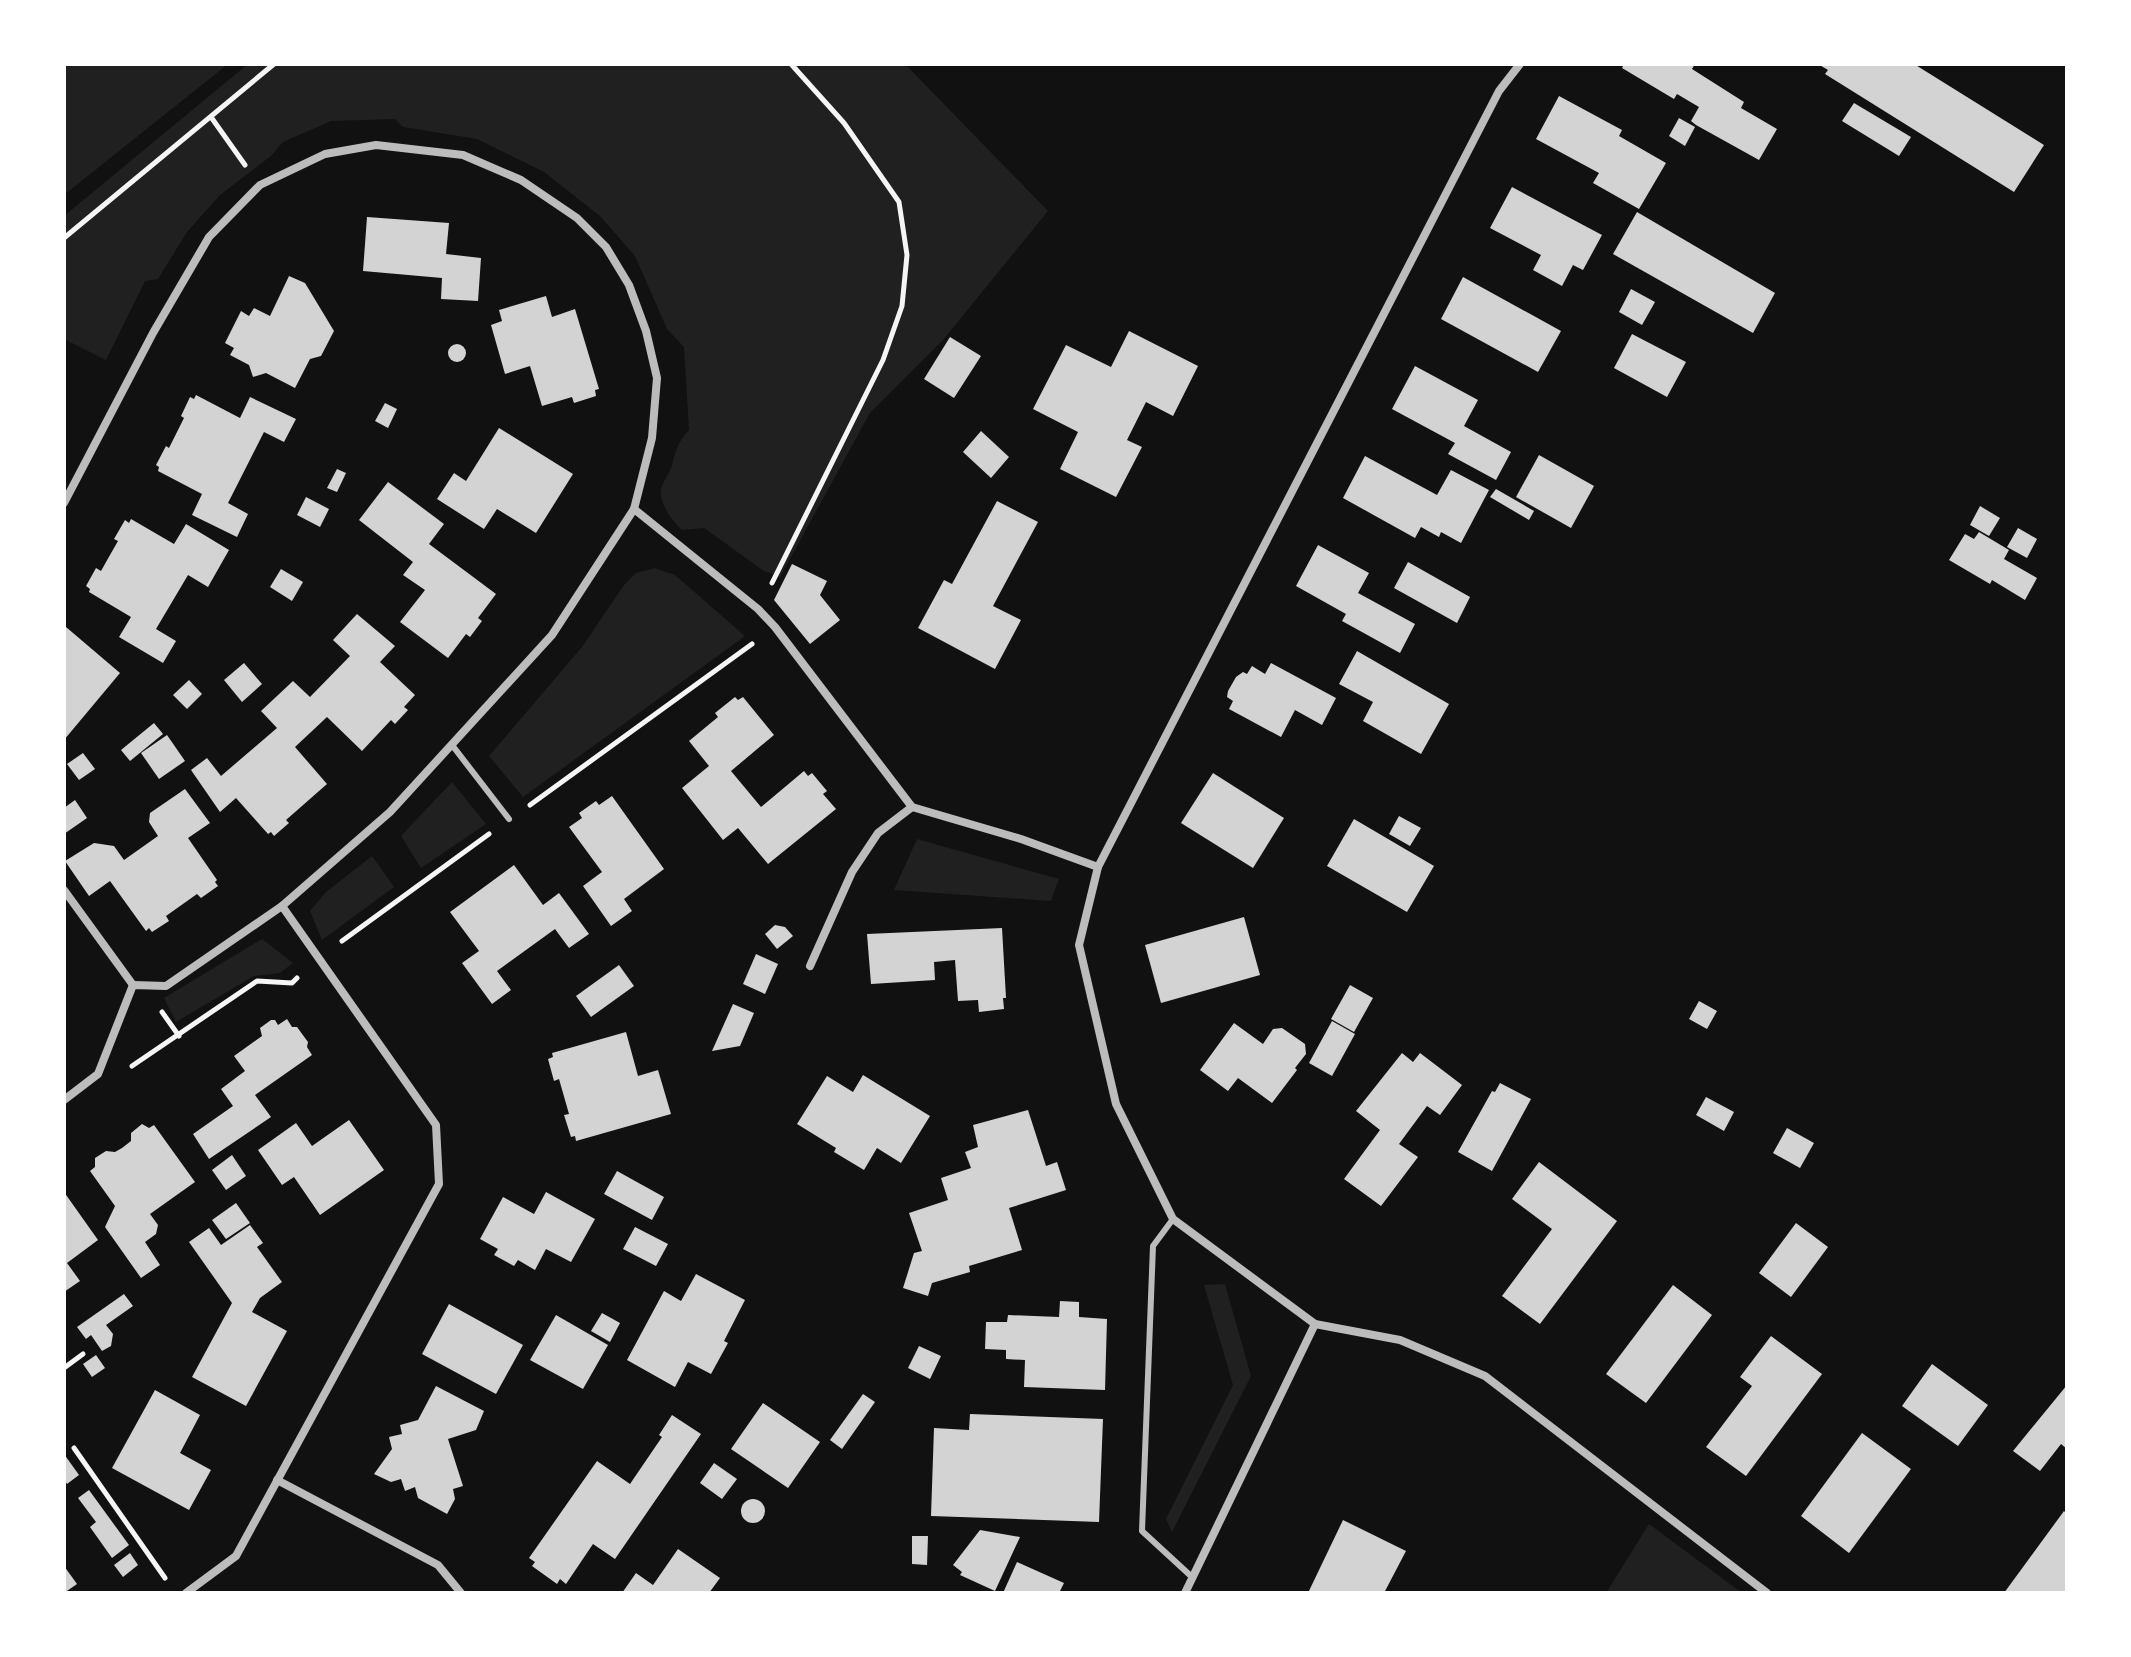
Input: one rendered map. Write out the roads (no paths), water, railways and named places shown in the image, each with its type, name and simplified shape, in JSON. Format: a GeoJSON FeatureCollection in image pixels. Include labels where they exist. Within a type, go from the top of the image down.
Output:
{"type":"FeatureCollection","features":[{"type":"Feature","properties":{"kind":"street"},"geometry":{"type":"LineString","coordinates":[[1520,64],[1499,91],[1098,867],[1079,945],[1116,1104],[1173,1219],[1315,1324],[1400,1340],[1485,1376],[1767,1593]]}},
{"type":"Feature","properties":{"kind":"street"},"geometry":{"type":"LineString","coordinates":[[64,503],[153,333],[209,237],[260,185],[325,154],[376,145],[463,155],[521,180],[577,218],[606,247],[629,285],[646,331],[657,378],[652,438],[634,509],[552,635],[390,812],[282,906],[166,986],[133,985]]}},
{"type":"Feature","properties":{"kind":"street"},"geometry":{"type":"LineString","coordinates":[[634,509],[758,609],[775,627],[912,807],[1021,839],[1098,867]]}},
{"type":"Feature","properties":{"kind":"street"},"geometry":{"type":"LineString","coordinates":[[810,966],[852,872],[878,833],[912,807]]}},
{"type":"Feature","properties":{"kind":"street"},"geometry":{"type":"LineString","coordinates":[[64,890],[133,985]]}},
{"type":"Feature","properties":{"kind":"street"},"geometry":{"type":"LineString","coordinates":[[186,1593],[236,1556],[439,1184],[436,1125],[282,906]]}},
{"type":"Feature","properties":{"kind":"street"},"geometry":{"type":"LineString","coordinates":[[64,1100],[98,1074],[133,985]]}},
{"type":"Feature","properties":{"kind":"street"},"geometry":{"type":"LineString","coordinates":[[1185,1593],[1315,1324]]}},
{"type":"Feature","properties":{"kind":"street"},"geometry":{"type":"LineString","coordinates":[[277,1480],[438,1565],[461,1593]]}},
{"type":"Feature","properties":{"kind":"lane"},"geometry":{"type":"LineString","coordinates":[[452,745],[509,819]]}},
{"type":"Feature","properties":{"kind":"lane"},"geometry":{"type":"LineString","coordinates":[[1173,1219],[1153,1246],[1142,1531],[1192,1577]]}}]}
